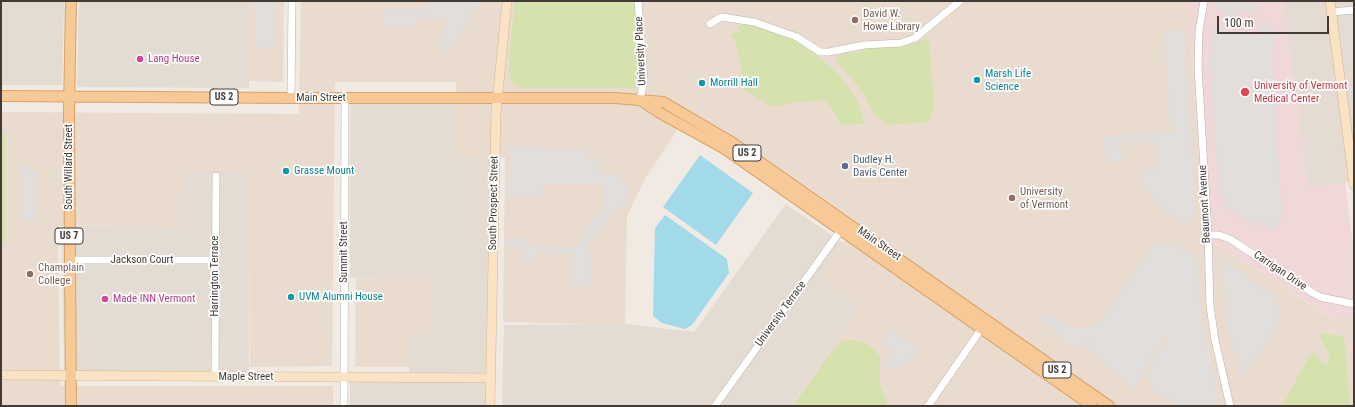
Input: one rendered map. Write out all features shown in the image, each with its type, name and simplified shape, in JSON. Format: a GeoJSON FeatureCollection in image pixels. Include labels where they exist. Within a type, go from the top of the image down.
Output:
{"type":"FeatureCollection","features":[{"type":"Feature","properties":{"kind":"main road","name":"South Willard Street"},"geometry":{"type":"LineString","coordinates":[[71,406],[69,96],[72,1]]}},
{"type":"Feature","properties":{"kind":"main road","name":"Main Street"},"geometry":{"type":"LineString","coordinates":[[1,96],[615,98],[640,100],[725,149],[844,226],[985,324],[1109,406]]}},
{"type":"Feature","properties":{"kind":"main road","name":"Main Street"},"geometry":{"type":"LineString","coordinates":[[985,324],[1092,406]]}},
{"type":"Feature","properties":{"kind":"street"},"geometry":{"type":"LineString","coordinates":[[291,98],[292,1]]}},
{"type":"Feature","properties":{"kind":"street","name":"South Prospect Street"},"geometry":{"type":"LineString","coordinates":[[490,406],[495,135],[497,98],[507,1]]}},
{"type":"Feature","properties":{"kind":"street","name":"University Place"},"geometry":{"type":"LineString","coordinates":[[638,1],[644,80],[640,100]]}},
{"type":"Feature","properties":{"kind":"street"},"geometry":{"type":"LineString","coordinates":[[710,24],[721,17],[754,22],[798,37],[820,52],[829,52],[864,45],[901,43],[915,38],[960,1]]}},
{"type":"Feature","properties":{"kind":"street","name":"Beaumont Avenue"},"geometry":{"type":"LineString","coordinates":[[1204,1],[1200,31],[1198,67],[1208,235],[1210,306],[1215,340],[1230,406]]}},
{"type":"Feature","properties":{"kind":"street"},"geometry":{"type":"LineString","coordinates":[[1330,1],[1354,185]]}},
{"type":"Feature","properties":{"kind":"street"},"geometry":{"type":"LineString","coordinates":[[1332,12],[1354,10]]}},
{"type":"Feature","properties":{"kind":"street","name":"Summit Street"},"geometry":{"type":"LineString","coordinates":[[344,406],[345,98]]}},
{"type":"Feature","properties":{"kind":"street","name":"Harrington Terrace"},"geometry":{"type":"LineString","coordinates":[[215,377],[216,176]]}},
{"type":"Feature","properties":{"kind":"street","name":"University Terrace"},"geometry":{"type":"LineString","coordinates":[[715,406],[844,226]]}},
{"type":"Feature","properties":{"kind":"street","name":"Carrigan Drive"},"geometry":{"type":"LineString","coordinates":[[1208,235],[1225,236],[1236,242],[1320,297],[1354,304]]}},
{"type":"Feature","properties":{"kind":"street","name":"Jackson Court"},"geometry":{"type":"LineString","coordinates":[[69,260],[215,260]]}},
{"type":"Feature","properties":{"kind":"street"},"geometry":{"type":"LineString","coordinates":[[928,406],[985,324]]}},
{"type":"Feature","properties":{"kind":"street","name":"Maple Street"},"geometry":{"type":"LineString","coordinates":[[1,375],[490,378]]}},
{"type":"Feature","properties":{"kind":"shaded area"},"geometry":{"type":"Polygon","coordinates":[[[1,1],[64,1],[62,85],[1,85],[1,1]]]}},
{"type":"Feature","properties":{"kind":"shaded area"},"geometry":{"type":"Polygon","coordinates":[[[79,1],[249,1],[249,88],[77,87],[79,1]]]}},
{"type":"Feature","properties":{"kind":"shaded area"},"geometry":{"type":"Polygon","coordinates":[[[249,1],[284,1],[283,82],[249,81],[249,1]]]}},
{"type":"Feature","properties":{"kind":"shaded area"},"geometry":{"type":"Polygon","coordinates":[[[256,1],[276,1],[275,48],[255,47],[256,1]]]}},
{"type":"Feature","properties":{"kind":"shaded area","name":"University of Vermont"},"geometry":{"type":"Polygon","coordinates":[[[301,1],[1188,1],[1204,236],[1333,319],[1354,316],[1354,406],[790,406],[860,307],[819,277],[858,222],[731,134],[690,110],[645,179],[627,216],[625,325],[503,322],[505,157],[454,157],[456,82],[335,82],[332,366],[250,367],[250,171],[182,171],[182,190],[180,190],[180,228],[153,228],[152,224],[134,224],[134,228],[130,228],[130,225],[58,226],[60,386],[333,386],[333,406],[1,406],[1,112],[299,114],[301,1]]]}},
{"type":"Feature","properties":{"kind":"shaded area"},"geometry":{"type":"Polygon","coordinates":[[[428,1],[480,1],[480,6],[472,7],[468,24],[446,54],[439,44],[444,32],[445,18],[418,18],[417,26],[384,26],[384,9],[427,8],[428,1]]]}},
{"type":"Feature","properties":{"kind":"shaded area","name":"University of Vermont Medical Center"},"geometry":{"type":"Polygon","coordinates":[[[1188,1],[1283,1],[1308,188],[1345,183],[1354,252],[1354,316],[1334,319],[1204,236],[1188,1]]]}},
{"type":"Feature","properties":{"kind":"shaded area"},"geometry":{"type":"Polygon","coordinates":[[[1217,1],[1258,1],[1256,13],[1240,10],[1239,16],[1221,14],[1222,8],[1216,7],[1217,1]]]}},
{"type":"Feature","properties":{"kind":"shaded area"},"geometry":{"type":"Polygon","coordinates":[[[1283,1],[1354,1],[1354,180],[1345,183],[1308,188],[1283,1]]]}},
{"type":"Feature","properties":{"kind":"shaded area"},"geometry":{"type":"Polygon","coordinates":[[[1260,23],[1275,26],[1272,56],[1282,221],[1276,221],[1277,228],[1265,229],[1264,223],[1260,222],[1256,227],[1222,205],[1226,198],[1224,193],[1219,195],[1210,60],[1213,29],[1259,36],[1260,23]]]}},
{"type":"Feature","properties":{"kind":"shaded area"},"geometry":{"type":"Polygon","coordinates":[[[1184,30],[1196,217],[1189,217],[1190,223],[1178,224],[1177,217],[1173,213],[1169,218],[1156,200],[1140,185],[1142,181],[1137,169],[1155,168],[1155,174],[1158,173],[1156,141],[1115,143],[1115,145],[1121,145],[1123,162],[1107,162],[1107,158],[1105,158],[1105,136],[1174,131],[1176,128],[1175,127],[1170,127],[1164,32],[1184,30]]]}},
{"type":"Feature","properties":{"kind":"shaded area"},"geometry":{"type":"Polygon","coordinates":[[[350,103],[456,104],[454,157],[490,157],[485,406],[350,406],[350,381],[409,382],[410,333],[430,332],[430,280],[350,278],[350,103]]]}},
{"type":"Feature","properties":{"kind":"shaded area"},"geometry":{"type":"Polygon","coordinates":[[[63,113],[66,128],[66,213],[64,213],[63,113]]]}},
{"type":"Feature","properties":{"kind":"shaded area"},"geometry":{"type":"Polygon","coordinates":[[[510,145],[543,147],[546,150],[583,150],[588,156],[594,157],[597,160],[603,174],[619,175],[619,181],[627,181],[627,206],[618,208],[592,238],[586,252],[591,253],[590,287],[569,287],[570,254],[539,252],[530,264],[523,264],[520,248],[504,244],[505,238],[519,239],[526,237],[526,245],[570,248],[577,245],[586,232],[586,229],[603,208],[603,184],[543,184],[542,198],[508,197],[510,145]]]}},
{"type":"Feature","properties":{"kind":"shaded area"},"geometry":{"type":"Polygon","coordinates":[[[21,166],[29,166],[29,172],[37,172],[36,220],[21,220],[21,166]]]}},
{"type":"Feature","properties":{"kind":"shaded area"},"geometry":{"type":"Polygon","coordinates":[[[182,171],[250,171],[249,371],[76,371],[76,226],[130,225],[130,228],[134,228],[134,224],[152,224],[153,228],[180,228],[180,190],[182,190],[182,171]]]}},
{"type":"Feature","properties":{"kind":"shaded area"},"geometry":{"type":"Polygon","coordinates":[[[786,204],[843,243],[819,277],[860,307],[790,406],[502,406],[504,325],[626,324],[694,332],[786,204]]]}},
{"type":"Feature","properties":{"kind":"shaded area"},"geometry":{"type":"Polygon","coordinates":[[[61,231],[67,234],[67,353],[64,363],[61,231]]]}},
{"type":"Feature","properties":{"kind":"shaded area"},"geometry":{"type":"Polygon","coordinates":[[[1161,243],[1189,251],[1196,255],[1202,319],[1219,400],[1215,406],[1179,406],[1149,387],[1152,380],[1146,377],[1161,345],[1166,347],[1168,343],[1166,337],[1164,337],[1134,390],[1087,347],[1091,341],[1083,342],[1082,348],[1063,344],[1065,340],[1064,338],[1037,320],[1047,310],[1065,323],[1076,328],[1087,328],[1098,324],[1106,316],[1122,290],[1154,245],[1161,243]]]}},
{"type":"Feature","properties":{"kind":"shaded area"},"geometry":{"type":"Polygon","coordinates":[[[1221,259],[1272,294],[1277,301],[1281,312],[1275,330],[1240,379],[1227,321],[1221,259]]]}},
{"type":"Feature","properties":{"kind":"shaded area"},"geometry":{"type":"Polygon","coordinates":[[[356,279],[430,279],[430,333],[410,333],[410,367],[355,367],[356,279]]]}},
{"type":"Feature","properties":{"kind":"shaded area"},"geometry":{"type":"Polygon","coordinates":[[[892,329],[915,346],[916,345],[921,348],[907,364],[904,362],[896,372],[883,363],[892,352],[881,344],[892,329]]]}},
{"type":"Feature","properties":{"kind":"green space"},"geometry":{"type":"Polygon","coordinates":[[[515,1],[634,1],[640,78],[639,85],[635,88],[525,88],[518,87],[513,84],[509,72],[509,56],[515,1]]]}},
{"type":"Feature","properties":{"kind":"green space"},"geometry":{"type":"Polygon","coordinates":[[[743,23],[786,36],[798,42],[823,60],[839,75],[858,101],[864,124],[841,125],[833,110],[825,100],[798,102],[772,107],[741,88],[742,74],[740,60],[735,42],[730,34],[740,32],[737,26],[744,25],[743,23]]]}},
{"type":"Feature","properties":{"kind":"green space"},"geometry":{"type":"Polygon","coordinates":[[[927,37],[929,39],[934,107],[930,120],[928,122],[885,125],[883,120],[876,117],[862,91],[835,59],[840,55],[859,53],[861,50],[870,47],[909,45],[919,42],[927,37]]]}},
{"type":"Feature","properties":{"kind":"green space"},"geometry":{"type":"Polygon","coordinates":[[[1,134],[5,134],[5,242],[1,242],[1,134]]]}},
{"type":"Feature","properties":{"kind":"green space"},"geometry":{"type":"Polygon","coordinates":[[[1321,333],[1341,336],[1344,339],[1349,406],[1282,406],[1311,353],[1314,353],[1324,365],[1328,364],[1329,354],[1320,336],[1321,333]]]}},
{"type":"Feature","properties":{"kind":"green space"},"geometry":{"type":"Polygon","coordinates":[[[843,340],[856,340],[864,343],[872,347],[880,357],[880,386],[887,402],[885,406],[793,406],[827,358],[843,340]]]}},
{"type":"Feature","properties":{"kind":"water"},"geometry":{"type":"Polygon","coordinates":[[[700,155],[753,193],[716,245],[663,207],[700,155]]]}},
{"type":"Feature","properties":{"kind":"water"},"geometry":{"type":"Polygon","coordinates":[[[665,215],[727,259],[729,273],[692,325],[685,329],[662,323],[653,316],[655,228],[665,215]]]}},
{"type":"Feature","properties":{"kind":"place","name":"David W. Howe Library"},"geometry":{"type":"Point","coordinates":[855,20]}},
{"type":"Feature","properties":{"kind":"place","name":"Lang House"},"geometry":{"type":"Point","coordinates":[140,59]}},
{"type":"Feature","properties":{"kind":"place","name":"Marsh Life Science"},"geometry":{"type":"Point","coordinates":[977,80]}},
{"type":"Feature","properties":{"kind":"place","name":"Morrill Hall"},"geometry":{"type":"Point","coordinates":[702,83]}},
{"type":"Feature","properties":{"kind":"place","name":"University of Vermont Medical Center"},"geometry":{"type":"Point","coordinates":[1245,92]}},
{"type":"Feature","properties":{"kind":"place","name":"Dudley H. Davis Center"},"geometry":{"type":"Point","coordinates":[845,166]}},
{"type":"Feature","properties":{"kind":"place","name":"Grasse Mount"},"geometry":{"type":"Point","coordinates":[286,171]}},
{"type":"Feature","properties":{"kind":"place","name":"University of Vermont"},"geometry":{"type":"Point","coordinates":[1012,198]}},
{"type":"Feature","properties":{"kind":"place","name":"Champlain College"},"geometry":{"type":"Point","coordinates":[30,274]}},
{"type":"Feature","properties":{"kind":"place","name":"UVM Alumni House"},"geometry":{"type":"Point","coordinates":[291,297]}},
{"type":"Feature","properties":{"kind":"place","name":"Made INN Vermont"},"geometry":{"type":"Point","coordinates":[105,299]}}]}
